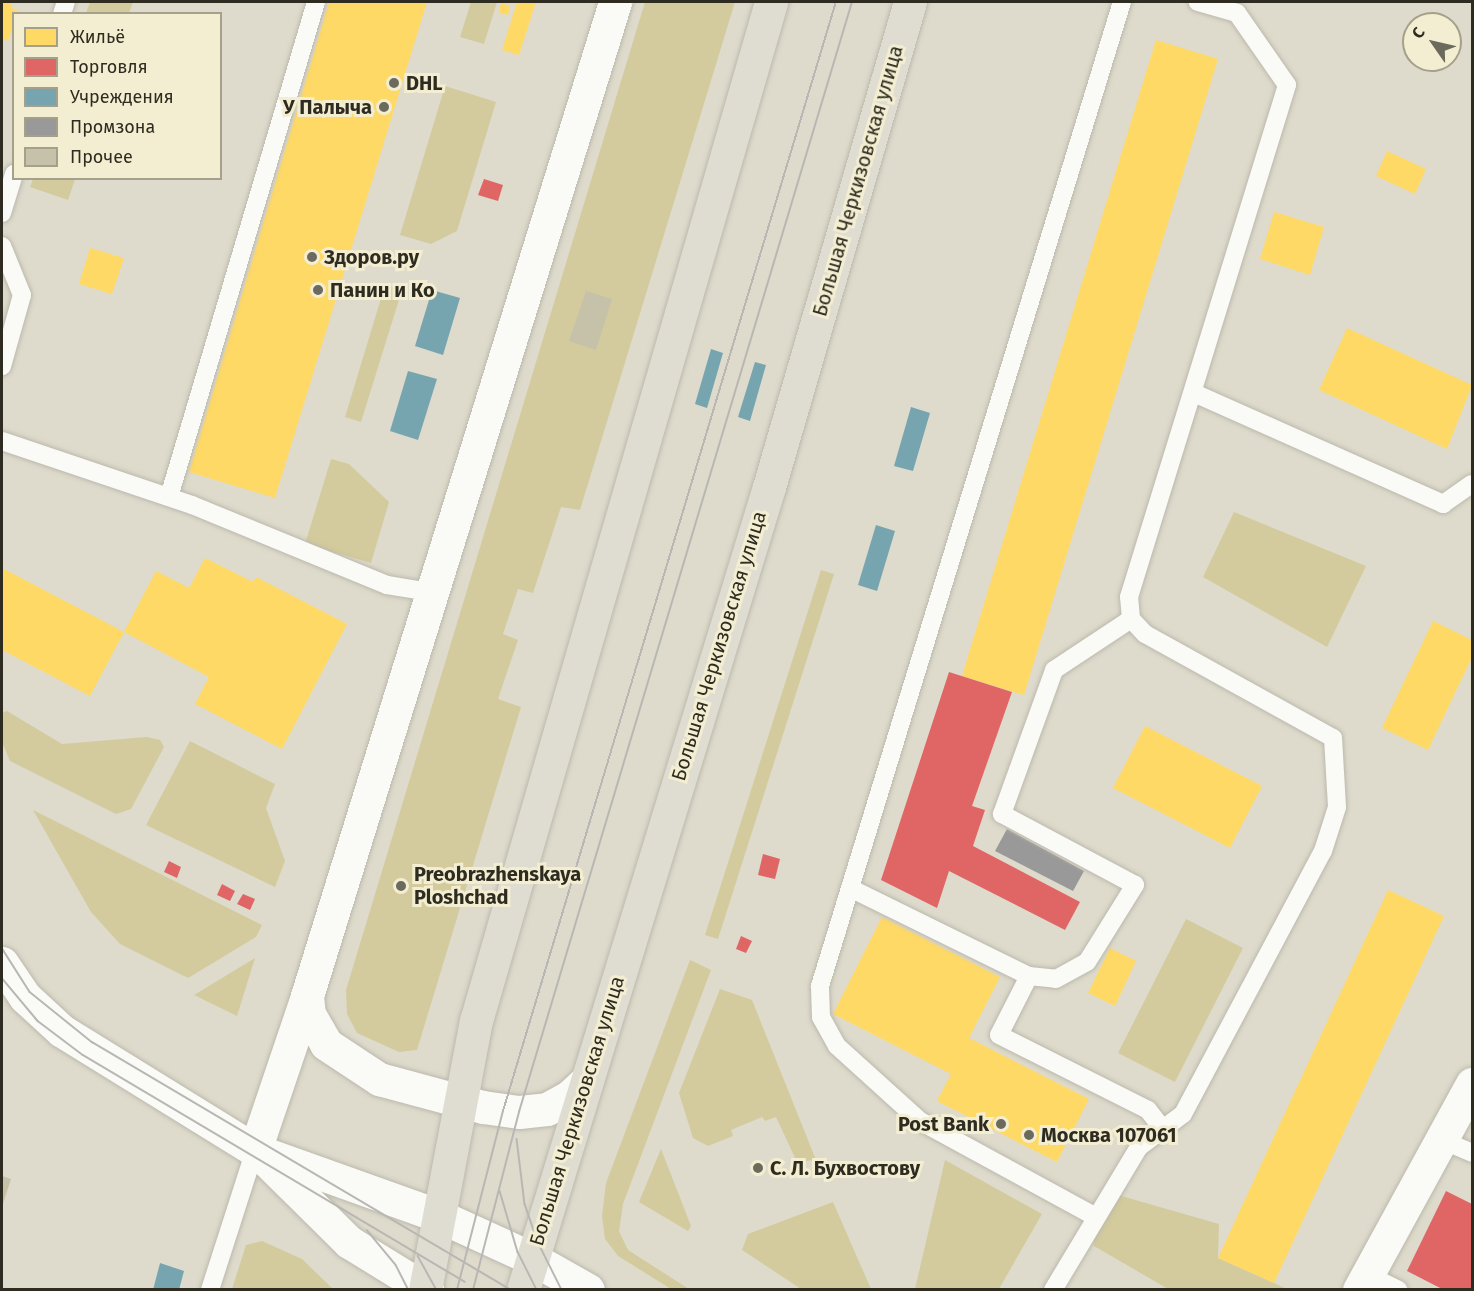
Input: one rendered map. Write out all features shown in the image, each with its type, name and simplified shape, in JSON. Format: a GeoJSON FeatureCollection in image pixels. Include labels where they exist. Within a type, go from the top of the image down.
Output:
{"type":"FeatureCollection","features":[{"type":"Feature","properties":{"kind":"main road"},"geometry":{"type":"LineString","coordinates":[[426,1289],[437,1215],[476,1021],[771,2]]}},
{"type":"Feature","properties":{"kind":"main road","name":"Большая Черкизовская улица"},"geometry":{"type":"LineString","coordinates":[[523,1290],[769,488],[910,2]]}},
{"type":"Feature","properties":{"kind":"street"},"geometry":{"type":"LineString","coordinates":[[255,1150],[307,996],[430,592],[615,2]]}},
{"type":"Feature","properties":{"kind":"street"},"geometry":{"type":"LineString","coordinates":[[2,963],[25,997],[62,1031],[255,1150],[437,1215],[533,1259],[588,1290]]}},
{"type":"Feature","properties":{"kind":"street"},"geometry":{"type":"LineString","coordinates":[[307,996],[315,1030],[341,1057],[380,1079],[503,1112],[547,1109],[569,1097],[586,1081]]}},
{"type":"Feature","properties":{"kind":"street"},"geometry":{"type":"LineString","coordinates":[[1364,1282],[1473,1084]]}},
{"type":"Feature","properties":{"kind":"street"},"geometry":{"type":"LineString","coordinates":[[255,1150],[350,1242],[426,1289]]}},
{"type":"Feature","properties":{"kind":"lane"},"geometry":{"type":"LineString","coordinates":[[169,497],[316,2]]}},
{"type":"Feature","properties":{"kind":"lane"},"geometry":{"type":"LineString","coordinates":[[1096,1217],[920,1121],[837,1046],[821,1017],[820,986],[852,889],[1122,2]]}},
{"type":"Feature","properties":{"kind":"lane"},"geometry":{"type":"LineString","coordinates":[[1053,1290],[1139,1147],[1183,1114],[1323,851],[1337,807],[1333,738],[1145,634],[1131,619],[1129,597],[1194,393],[1287,85],[1237,13],[1198,2]]}},
{"type":"Feature","properties":{"kind":"lane"},"geometry":{"type":"LineString","coordinates":[[2,213],[12,180]]}},
{"type":"Feature","properties":{"kind":"lane"},"geometry":{"type":"LineString","coordinates":[[2,246],[22,295],[2,366]]}},
{"type":"Feature","properties":{"kind":"lane"},"geometry":{"type":"LineString","coordinates":[[1194,393],[1443,504],[1473,484]]}},
{"type":"Feature","properties":{"kind":"lane"},"geometry":{"type":"LineString","coordinates":[[2,441],[169,497],[387,585],[430,592]]}},
{"type":"Feature","properties":{"kind":"lane"},"geometry":{"type":"LineString","coordinates":[[852,889],[1029,976],[1056,979],[1087,963],[1135,885],[1002,814],[1053,670],[1131,619]]}},
{"type":"Feature","properties":{"kind":"lane"},"geometry":{"type":"LineString","coordinates":[[1029,976],[999,1035],[1148,1110],[1163,1129]]}},
{"type":"Feature","properties":{"kind":"lane"},"geometry":{"type":"LineString","coordinates":[[1442,1140],[1473,1153]]}},
{"type":"Feature","properties":{"kind":"lane"},"geometry":{"type":"LineString","coordinates":[[210,1290],[255,1150]]}},
{"type":"Feature","properties":{"kind":"lane"},"geometry":{"type":"LineString","coordinates":[[1364,1282],[1399,1290]]}},
{"type":"Feature","properties":{"kind":"shaded area"},"geometry":{"type":"Polygon","coordinates":[[[90,2],[133,2],[129,12],[86,12],[90,2]]]}},
{"type":"Feature","properties":{"kind":"shaded area"},"geometry":{"type":"Polygon","coordinates":[[[471,2],[497,2],[484,44],[460,37],[471,2]]]}},
{"type":"Feature","properties":{"kind":"shaded area"},"geometry":{"type":"Polygon","coordinates":[[[645,2],[735,2],[580,510],[561,507],[533,593],[518,589],[503,634],[518,640],[498,699],[521,707],[417,1050],[399,1052],[357,1033],[347,1014],[346,990],[645,2]]]}},
{"type":"Feature","properties":{"kind":"shaded area"},"geometry":{"type":"Polygon","coordinates":[[[445,86],[496,102],[457,231],[431,244],[400,235],[445,86]]]}},
{"type":"Feature","properties":{"kind":"shaded area"},"geometry":{"type":"Polygon","coordinates":[[[32,180],[75,180],[68,200],[30,187],[32,180]]]}},
{"type":"Feature","properties":{"kind":"shaded area"},"geometry":{"type":"Polygon","coordinates":[[[385,285],[402,290],[361,422],[345,417],[385,285]]]}},
{"type":"Feature","properties":{"kind":"shaded area"},"geometry":{"type":"Polygon","coordinates":[[[331,459],[349,464],[389,502],[371,563],[305,544],[331,459]]]}},
{"type":"Feature","properties":{"kind":"shaded area"},"geometry":{"type":"Polygon","coordinates":[[[1234,512],[1366,566],[1327,647],[1203,577],[1234,512]]]}},
{"type":"Feature","properties":{"kind":"shaded area"},"geometry":{"type":"Polygon","coordinates":[[[821,570],[834,574],[718,939],[705,935],[821,570]]]}},
{"type":"Feature","properties":{"kind":"shaded area"},"geometry":{"type":"Polygon","coordinates":[[[7,711],[62,744],[147,737],[160,740],[164,747],[131,809],[116,814],[10,761],[2,742],[2,713],[7,711]]]}},
{"type":"Feature","properties":{"kind":"shaded area"},"geometry":{"type":"Polygon","coordinates":[[[190,741],[275,784],[266,808],[285,861],[275,887],[146,825],[190,741]]]}},
{"type":"Feature","properties":{"kind":"shaded area"},"geometry":{"type":"Polygon","coordinates":[[[33,810],[262,925],[256,937],[188,978],[120,944],[91,912],[33,810]]]}},
{"type":"Feature","properties":{"kind":"shaded area"},"geometry":{"type":"Polygon","coordinates":[[[1186,919],[1243,948],[1175,1082],[1118,1053],[1186,919]]]}},
{"type":"Feature","properties":{"kind":"shaded area"},"geometry":{"type":"Polygon","coordinates":[[[255,958],[237,1016],[194,995],[255,958]]]}},
{"type":"Feature","properties":{"kind":"shaded area"},"geometry":{"type":"Polygon","coordinates":[[[690,960],[711,970],[623,1204],[619,1231],[628,1250],[689,1289],[671,1289],[618,1256],[605,1239],[602,1216],[606,1183],[690,960]]]}},
{"type":"Feature","properties":{"kind":"shaded area"},"geometry":{"type":"Polygon","coordinates":[[[720,989],[752,1000],[816,1160],[797,1162],[776,1117],[765,1121],[762,1117],[731,1130],[733,1136],[708,1146],[693,1138],[679,1093],[720,989]]]}},
{"type":"Feature","properties":{"kind":"shaded area"},"geometry":{"type":"Polygon","coordinates":[[[661,1149],[691,1226],[688,1231],[639,1202],[661,1149]]]}},
{"type":"Feature","properties":{"kind":"shaded area"},"geometry":{"type":"Polygon","coordinates":[[[945,1160],[1042,1214],[999,1289],[915,1289],[945,1160]]]}},
{"type":"Feature","properties":{"kind":"shaded area"},"geometry":{"type":"Polygon","coordinates":[[[1118,1195],[1219,1224],[1218,1258],[1287,1289],[1168,1289],[1094,1246],[1093,1237],[1118,1195]]]}},
{"type":"Feature","properties":{"kind":"shaded area"},"geometry":{"type":"Polygon","coordinates":[[[833,1202],[871,1289],[801,1289],[742,1250],[748,1234],[833,1202]]]}},
{"type":"Feature","properties":{"kind":"shaded area"},"geometry":{"type":"Polygon","coordinates":[[[262,1241],[302,1259],[333,1289],[232,1289],[246,1245],[262,1241]]]}},
{"type":"Feature","properties":{"kind":"building: Жильё"},"geometry":{"type":"Polygon","coordinates":[[[2,2],[13,2],[11,8],[18,10],[12,12],[12,29],[8,41],[2,39],[2,2]]]}},
{"type":"Feature","properties":{"kind":"building: Жильё"},"geometry":{"type":"Polygon","coordinates":[[[329,2],[427,2],[275,498],[189,472],[329,2]]]}},
{"type":"Feature","properties":{"kind":"building: Жильё"},"geometry":{"type":"Polygon","coordinates":[[[517,2],[536,2],[519,55],[502,50],[517,2]]]}},
{"type":"Feature","properties":{"kind":"building: Жильё"},"geometry":{"type":"Polygon","coordinates":[[[501,3],[510,6],[508,15],[499,13],[501,3]]]}},
{"type":"Feature","properties":{"kind":"building: Жильё"},"geometry":{"type":"Polygon","coordinates":[[[1156,40],[1218,59],[1024,695],[962,676],[1156,40]]]}},
{"type":"Feature","properties":{"kind":"building: Жильё"},"geometry":{"type":"Polygon","coordinates":[[[1387,151],[1426,169],[1415,194],[1376,176],[1387,151]]]}},
{"type":"Feature","properties":{"kind":"building: Жильё"},"geometry":{"type":"Polygon","coordinates":[[[1274,212],[1324,227],[1310,275],[1260,259],[1274,212]]]}},
{"type":"Feature","properties":{"kind":"building: Жильё"},"geometry":{"type":"Polygon","coordinates":[[[90,248],[124,258],[112,294],[79,284],[90,248]]]}},
{"type":"Feature","properties":{"kind":"building: Жильё"},"geometry":{"type":"Polygon","coordinates":[[[1347,328],[1472,385],[1447,449],[1319,390],[1347,328]]]}},
{"type":"Feature","properties":{"kind":"building: Жильё"},"geometry":{"type":"Polygon","coordinates":[[[205,558],[253,582],[256,577],[347,624],[282,749],[195,704],[209,677],[124,632],[156,571],[189,588],[205,558]]]}},
{"type":"Feature","properties":{"kind":"building: Жильё"},"geometry":{"type":"Polygon","coordinates":[[[2,568],[124,632],[90,696],[2,650],[2,568]]]}},
{"type":"Feature","properties":{"kind":"building: Жильё"},"geometry":{"type":"Polygon","coordinates":[[[1433,621],[1472,640],[1472,657],[1428,750],[1382,728],[1433,621]]]}},
{"type":"Feature","properties":{"kind":"building: Жильё"},"geometry":{"type":"Polygon","coordinates":[[[1145,726],[1262,786],[1230,848],[1113,788],[1145,726]]]}},
{"type":"Feature","properties":{"kind":"building: Жильё"},"geometry":{"type":"Polygon","coordinates":[[[1388,890],[1444,916],[1274,1283],[1218,1258],[1388,890]]]}},
{"type":"Feature","properties":{"kind":"building: Жильё"},"geometry":{"type":"Polygon","coordinates":[[[882,917],[1000,977],[969,1038],[1089,1099],[1057,1162],[937,1101],[951,1074],[833,1014],[882,917]]]}},
{"type":"Feature","properties":{"kind":"building: Жильё"},"geometry":{"type":"Polygon","coordinates":[[[1110,948],[1136,961],[1115,1006],[1088,993],[1110,948]]]}},
{"type":"Feature","properties":{"kind":"building: Торговля"},"geometry":{"type":"Polygon","coordinates":[[[484,179],[503,185],[498,201],[478,195],[484,179]]]}},
{"type":"Feature","properties":{"kind":"building: Торговля"},"geometry":{"type":"Polygon","coordinates":[[[949,672],[1012,692],[972,806],[985,810],[973,846],[1080,902],[1065,930],[949,871],[937,908],[881,880],[949,672]]]}},
{"type":"Feature","properties":{"kind":"building: Торговля"},"geometry":{"type":"Polygon","coordinates":[[[763,854],[780,859],[775,879],[758,875],[763,854]]]}},
{"type":"Feature","properties":{"kind":"building: Торговля"},"geometry":{"type":"Polygon","coordinates":[[[169,861],[181,867],[177,878],[164,872],[169,861]]]}},
{"type":"Feature","properties":{"kind":"building: Торговля"},"geometry":{"type":"Polygon","coordinates":[[[222,884],[235,891],[230,901],[217,895],[222,884]]]}},
{"type":"Feature","properties":{"kind":"building: Торговля"},"geometry":{"type":"Polygon","coordinates":[[[243,894],[255,899],[250,910],[237,904],[243,894]]]}},
{"type":"Feature","properties":{"kind":"building: Торговля"},"geometry":{"type":"Polygon","coordinates":[[[741,936],[752,941],[746,953],[736,949],[741,936]]]}},
{"type":"Feature","properties":{"kind":"building: Торговля"},"geometry":{"type":"Polygon","coordinates":[[[1446,1191],[1472,1204],[1472,1290],[1444,1290],[1407,1271],[1446,1191]]]}},
{"type":"Feature","properties":{"kind":"building: Учреждения"},"geometry":{"type":"Polygon","coordinates":[[[432,290],[460,298],[443,355],[415,346],[432,290]]]}},
{"type":"Feature","properties":{"kind":"building: Учреждения"},"geometry":{"type":"Polygon","coordinates":[[[711,349],[723,353],[707,408],[695,404],[711,349]]]}},
{"type":"Feature","properties":{"kind":"building: Учреждения"},"geometry":{"type":"Polygon","coordinates":[[[755,362],[766,365],[750,421],[738,417],[755,362]]]}},
{"type":"Feature","properties":{"kind":"building: Учреждения"},"geometry":{"type":"Polygon","coordinates":[[[408,371],[437,379],[418,440],[390,431],[408,371]]]}},
{"type":"Feature","properties":{"kind":"building: Учреждения"},"geometry":{"type":"Polygon","coordinates":[[[911,407],[930,413],[913,471],[894,466],[911,407]]]}},
{"type":"Feature","properties":{"kind":"building: Учреждения"},"geometry":{"type":"Polygon","coordinates":[[[876,525],[895,531],[877,591],[858,585],[876,525]]]}},
{"type":"Feature","properties":{"kind":"building: Учреждения"},"geometry":{"type":"Polygon","coordinates":[[[160,1263],[184,1271],[179,1290],[153,1290],[160,1263]]]}},
{"type":"Feature","properties":{"kind":"building: Промзона"},"geometry":{"type":"Polygon","coordinates":[[[1007,829],[1084,871],[1073,891],[995,851],[1007,829]]]}},
{"type":"Feature","properties":{"kind":"building: Прочее"},"geometry":{"type":"Polygon","coordinates":[[[586,291],[612,299],[596,350],[569,341],[586,291]]]}},
{"type":"Feature","properties":{"kind":"building: Прочее"},"geometry":{"type":"Polygon","coordinates":[[[2,1176],[11,1179],[2,1207],[2,1176]]]}},
{"type":"Feature","properties":{"kind":"tram line"},"geometry":{"type":"LineString","coordinates":[[457,1290],[503,1111],[836,2]]}},
{"type":"Feature","properties":{"kind":"tram line"},"geometry":{"type":"LineString","coordinates":[[473,1290],[519,1112],[852,2]]}},
{"type":"Feature","properties":{"kind":"tram line"},"geometry":{"type":"LineString","coordinates":[[2,948],[30,992],[92,1042],[512,1290]]}},
{"type":"Feature","properties":{"kind":"tram line"},"geometry":{"type":"LineString","coordinates":[[2,978],[38,1021],[83,1055],[465,1282]]}},
{"type":"Feature","properties":{"kind":"tram line"},"geometry":{"type":"LineString","coordinates":[[517,1139],[525,1204],[538,1242],[562,1290]]}},
{"type":"Feature","properties":{"kind":"tram line"},"geometry":{"type":"LineString","coordinates":[[500,1191],[518,1252],[537,1290]]}},
{"type":"Feature","properties":{"kind":"tram line"},"geometry":{"type":"LineString","coordinates":[[367,1230],[396,1265],[409,1290]]}},
{"type":"Feature","properties":{"kind":"tram line"},"geometry":{"type":"LineString","coordinates":[[418,1256],[437,1290]]}},
{"type":"Feature","properties":{"kind":"place","name":"DHL"},"geometry":{"type":"Point","coordinates":[394,83]}},
{"type":"Feature","properties":{"kind":"place","name":"У Палыча"},"geometry":{"type":"Point","coordinates":[384,107]}},
{"type":"Feature","properties":{"kind":"place","name":"Здоров.ру"},"geometry":{"type":"Point","coordinates":[312,257]}},
{"type":"Feature","properties":{"kind":"place","name":"Панин и Ко"},"geometry":{"type":"Point","coordinates":[318,290]}},
{"type":"Feature","properties":{"kind":"place","name":"Preobrazhenskaya Ploshchad"},"geometry":{"type":"Point","coordinates":[401,886]}},
{"type":"Feature","properties":{"kind":"place","name":"Post Bank"},"geometry":{"type":"Point","coordinates":[1001,1124]}},
{"type":"Feature","properties":{"kind":"place","name":"Москва 107061"},"geometry":{"type":"Point","coordinates":[1029,1135]}},
{"type":"Feature","properties":{"kind":"place","name":"С. Л. Бухвостову"},"geometry":{"type":"Point","coordinates":[758,1168]}}]}
